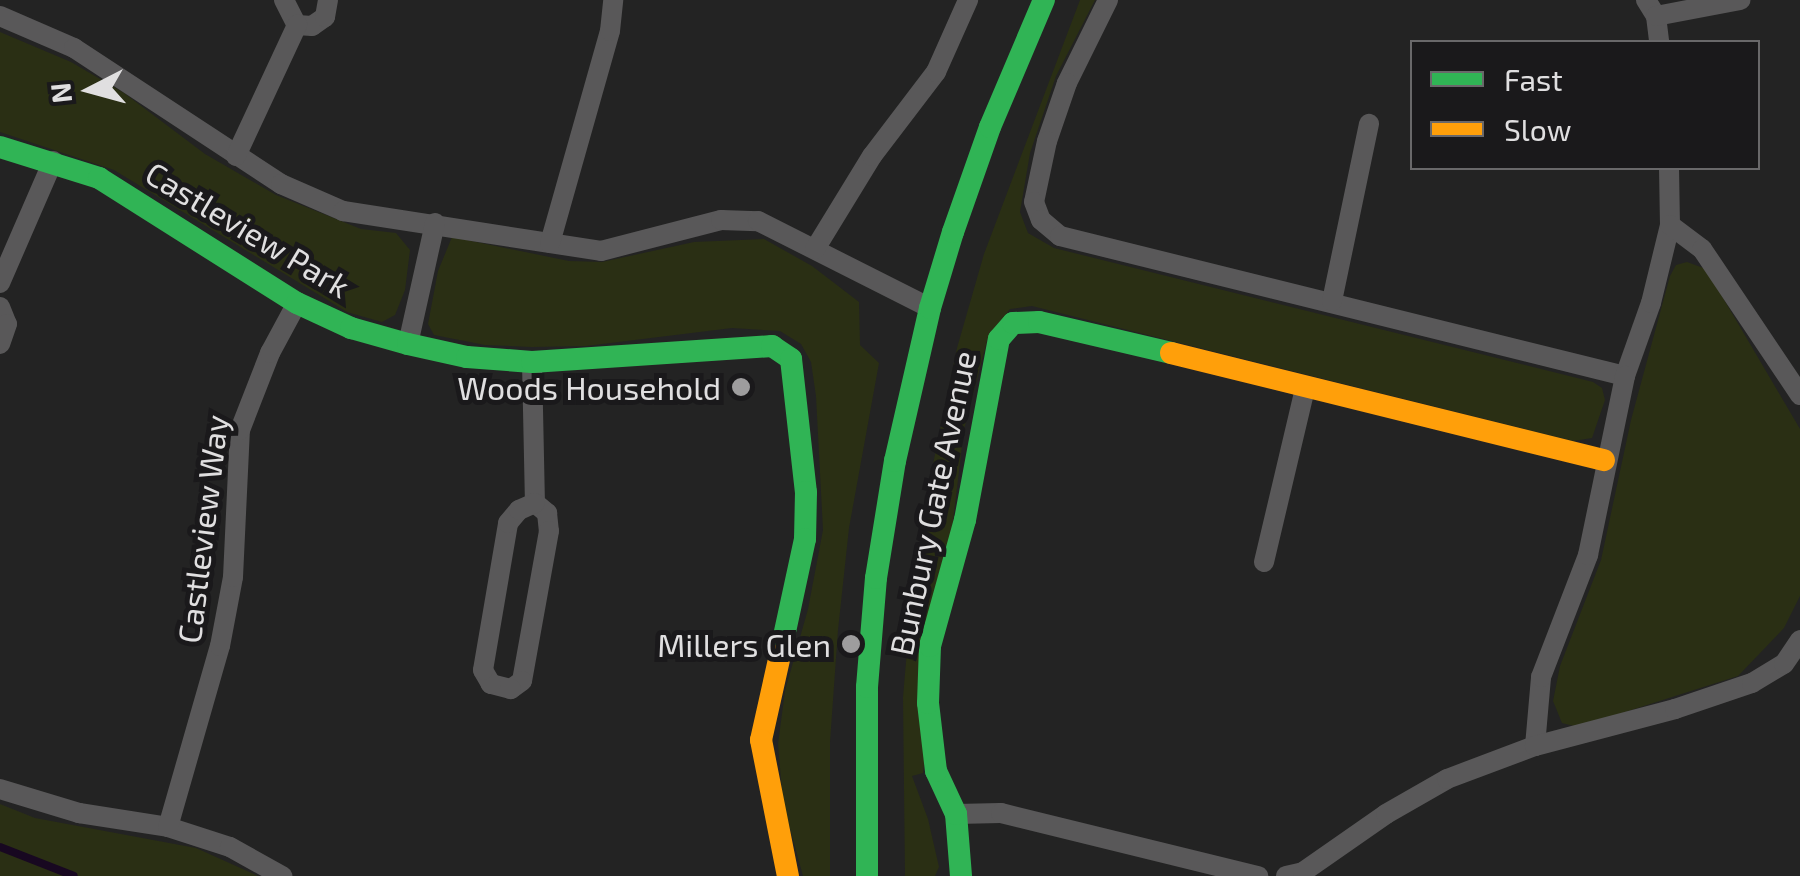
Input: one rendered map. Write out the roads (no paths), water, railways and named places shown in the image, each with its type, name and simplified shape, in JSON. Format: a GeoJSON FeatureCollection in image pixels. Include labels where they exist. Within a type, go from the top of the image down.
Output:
{"type":"FeatureCollection","features":[{"type":"Feature","properties":{"kind":"street"},"geometry":{"type":"LineString","coordinates":[[284,0],[297,25]]}},
{"type":"Feature","properties":{"kind":"street"},"geometry":{"type":"LineString","coordinates":[[297,25],[312,26],[325,18],[328,0]]}},
{"type":"Feature","properties":{"kind":"street"},"geometry":{"type":"LineString","coordinates":[[550,243],[610,31],[613,0]]}},
{"type":"Feature","properties":{"kind":"street"},"geometry":{"type":"LineString","coordinates":[[816,249],[872,156],[936,72],[968,0]]}},
{"type":"Feature","properties":{"kind":"street"},"geometry":{"type":"LineString","coordinates":[[867,876],[866,688],[876,578],[895,461],[930,308],[990,126],[1044,0]]}},
{"type":"Feature","properties":{"kind":"street"},"geometry":{"type":"LineString","coordinates":[[1108,0],[1067,83],[1047,141],[1034,202],[1041,220],[1060,236],[1625,376]]}},
{"type":"Feature","properties":{"kind":"street"},"geometry":{"type":"LineString","coordinates":[[1659,40],[1651,8],[1740,0]]}},
{"type":"Feature","properties":{"kind":"street"},"geometry":{"type":"LineString","coordinates":[[7,11],[74,48],[282,184],[343,210],[601,251],[721,220],[758,221],[930,308]]}},
{"type":"Feature","properties":{"kind":"street"},"geometry":{"type":"LineString","coordinates":[[236,156],[297,25]]}},
{"type":"Feature","properties":{"kind":"street"},"geometry":{"type":"LineString","coordinates":[[1332,301],[1370,124]]}},
{"type":"Feature","properties":{"kind":"street","name":"Castleview Park"},"geometry":{"type":"LineString","coordinates":[[0,147],[53,162],[139,199],[296,303],[351,328],[408,344],[467,357],[532,362],[750,345],[772,346],[792,359],[806,492],[805,539],[761,740],[788,876]]}},
{"type":"Feature","properties":{"kind":"street"},"geometry":{"type":"LineString","coordinates":[[0,282],[53,162]]}},
{"type":"Feature","properties":{"kind":"street"},"geometry":{"type":"LineString","coordinates":[[1535,746],[1541,676],[1588,555],[1604,460],[1670,225],[1669,170]]}},
{"type":"Feature","properties":{"kind":"street"},"geometry":{"type":"LineString","coordinates":[[408,344],[435,223]]}},
{"type":"Feature","properties":{"kind":"street"},"geometry":{"type":"LineString","coordinates":[[1670,225],[1702,250],[1800,395]]}},
{"type":"Feature","properties":{"kind":"street","name":"Castleview Way"},"geometry":{"type":"LineString","coordinates":[[168,826],[220,646],[233,577],[240,430],[270,353],[296,303]]}},
{"type":"Feature","properties":{"kind":"street"},"geometry":{"type":"LineString","coordinates":[[0,307],[6,324],[0,344]]}},
{"type":"Feature","properties":{"kind":"street","name":"Bunbury Gate Avenue"},"geometry":{"type":"LineString","coordinates":[[961,876],[956,814],[936,771],[928,703],[930,646],[965,520],[999,339],[1013,323],[1040,322],[1604,460]]}},
{"type":"Feature","properties":{"kind":"street"},"geometry":{"type":"LineString","coordinates":[[532,362],[535,503],[547,513],[548,531],[522,681],[511,689],[492,684],[483,670],[508,523],[519,510],[535,503]]}},
{"type":"Feature","properties":{"kind":"street"},"geometry":{"type":"LineString","coordinates":[[1264,562],[1305,388]]}},
{"type":"Feature","properties":{"kind":"street"},"geometry":{"type":"LineString","coordinates":[[1286,876],[1303,872],[1386,814],[1447,780],[1535,746],[1675,710],[1752,684],[1784,664],[1800,640]]}},
{"type":"Feature","properties":{"kind":"street"},"geometry":{"type":"LineString","coordinates":[[0,789],[78,814],[168,826],[230,846],[282,876]]}},
{"type":"Feature","properties":{"kind":"street"},"geometry":{"type":"LineString","coordinates":[[956,814],[1001,814],[1258,876]]}},
{"type":"Feature","properties":{"kind":"waterway"},"geometry":{"type":"LineString","coordinates":[[0,847],[74,876]]}},
{"type":"Feature","properties":{"kind":"place","name":"Woods Household"},"geometry":{"type":"Point","coordinates":[741,387]}},
{"type":"Feature","properties":{"kind":"place","name":"Millers Glen"},"geometry":{"type":"Point","coordinates":[851,644]}}]}
